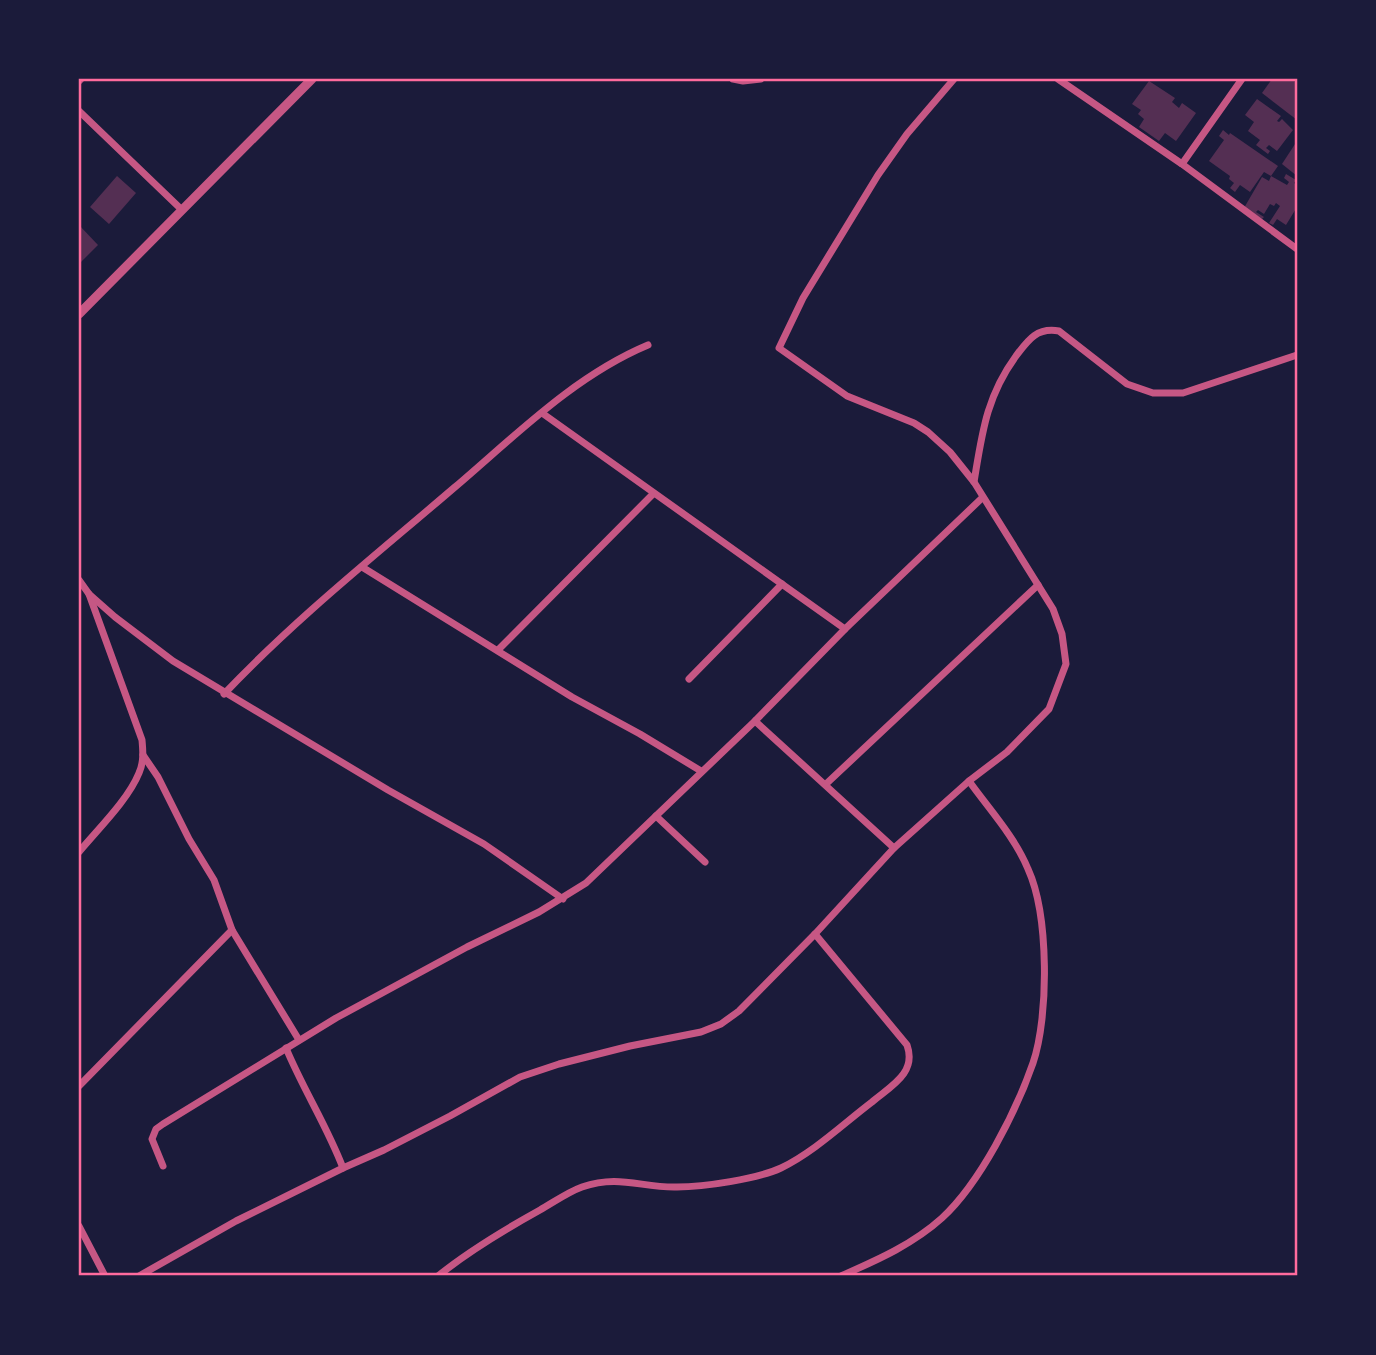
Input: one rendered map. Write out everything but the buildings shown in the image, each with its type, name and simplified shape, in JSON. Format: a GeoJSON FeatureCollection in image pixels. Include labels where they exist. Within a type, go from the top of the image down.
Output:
{"type":"FeatureCollection","features":[{"type":"Feature","properties":{"kind":"street"},"geometry":{"type":"LineString","coordinates":[[79,314],[312,79]]}},
{"type":"Feature","properties":{"kind":"street"},"geometry":{"type":"LineString","coordinates":[[733,79],[761,79]]}},
{"type":"Feature","properties":{"kind":"street"},"geometry":{"type":"LineString","coordinates":[[139,1276],[236,1221],[384,1150],[520,1077],[618,1049],[710,1030],[739,1011],[894,848],[969,781],[1007,752],[1049,709],[1066,664],[1062,634],[1053,609],[974,482],[950,452],[928,432],[914,423],[847,396],[779,348],[803,299],[878,176],[907,134],[954,79]]}},
{"type":"Feature","properties":{"kind":"street"},"geometry":{"type":"LineString","coordinates":[[1058,79],[1182,164],[1297,249]]}},
{"type":"Feature","properties":{"kind":"street"},"geometry":{"type":"LineString","coordinates":[[1182,164],[1242,79]]}},
{"type":"Feature","properties":{"kind":"street"},"geometry":{"type":"LineString","coordinates":[[79,111],[182,210]]}},
{"type":"Feature","properties":{"kind":"street"},"geometry":{"type":"LineString","coordinates":[[974,482],[994,390],[1027,340],[1037,333],[1050,329],[1059,331],[1127,384],[1153,393],[1183,393],[1297,355]]}},
{"type":"Feature","properties":{"kind":"street"},"geometry":{"type":"LineString","coordinates":[[224,694],[270,647],[542,413],[610,364],[648,345]]}},
{"type":"Feature","properties":{"kind":"street"},"geometry":{"type":"LineString","coordinates":[[542,413],[845,629]]}},
{"type":"Feature","properties":{"kind":"street"},"geometry":{"type":"LineString","coordinates":[[498,650],[653,494]]}},
{"type":"Feature","properties":{"kind":"street"},"geometry":{"type":"LineString","coordinates":[[163,1166],[153,1144],[153,1133],[156,1129],[299,1040],[403,981],[563,899],[602,869],[982,498]]}},
{"type":"Feature","properties":{"kind":"street"},"geometry":{"type":"LineString","coordinates":[[362,567],[572,697],[701,771]]}},
{"type":"Feature","properties":{"kind":"street"},"geometry":{"type":"LineString","coordinates":[[79,580],[89,594],[115,617],[173,661],[224,694],[484,844],[563,899]]}},
{"type":"Feature","properties":{"kind":"street"},"geometry":{"type":"LineString","coordinates":[[689,679],[782,584]]}},
{"type":"Feature","properties":{"kind":"street"},"geometry":{"type":"LineString","coordinates":[[826,784],[1038,584]]}},
{"type":"Feature","properties":{"kind":"street"},"geometry":{"type":"LineString","coordinates":[[89,594],[142,740],[144,755],[214,880],[232,930],[299,1040]]}},
{"type":"Feature","properties":{"kind":"street"},"geometry":{"type":"LineString","coordinates":[[755,720],[894,848]]}},
{"type":"Feature","properties":{"kind":"street"},"geometry":{"type":"LineString","coordinates":[[79,852],[132,785],[144,755]]}},
{"type":"Feature","properties":{"kind":"street"},"geometry":{"type":"LineString","coordinates":[[841,1276],[894,1252],[919,1237],[943,1217],[970,1186],[1010,1119],[1033,1062],[1040,1030],[1044,987],[1037,899],[1029,869],[969,781]]}},
{"type":"Feature","properties":{"kind":"street"},"geometry":{"type":"LineString","coordinates":[[656,816],[705,862]]}},
{"type":"Feature","properties":{"kind":"street"},"geometry":{"type":"LineString","coordinates":[[79,1086],[232,930]]}},
{"type":"Feature","properties":{"kind":"street"},"geometry":{"type":"LineString","coordinates":[[438,1276],[496,1234],[580,1187],[619,1180],[676,1187],[734,1179],[781,1167],[837,1130],[900,1079],[909,1066],[907,1045],[815,934]]}},
{"type":"Feature","properties":{"kind":"street"},"geometry":{"type":"LineString","coordinates":[[286,1048],[332,1139],[343,1168]]}},
{"type":"Feature","properties":{"kind":"street"},"geometry":{"type":"LineString","coordinates":[[79,1226],[104,1276]]}}]}
